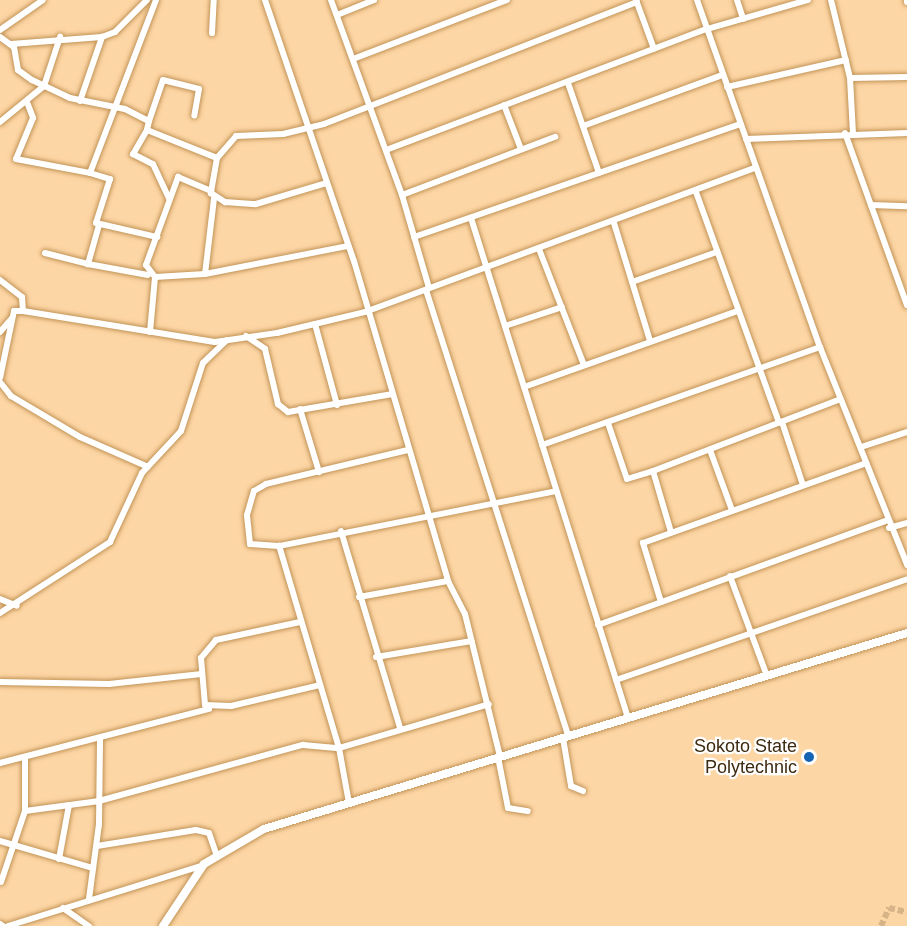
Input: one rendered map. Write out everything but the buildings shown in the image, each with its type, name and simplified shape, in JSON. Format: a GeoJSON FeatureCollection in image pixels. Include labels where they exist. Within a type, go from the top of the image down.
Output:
{"type":"FeatureCollection","features":[{"type":"Feature","properties":{"kind":"street"},"geometry":{"type":"LineString","coordinates":[[0,30],[43,0]]}},
{"type":"Feature","properties":{"kind":"street"},"geometry":{"type":"LineString","coordinates":[[10,44],[60,37],[102,37],[115,32],[147,0]]}},
{"type":"Feature","properties":{"kind":"street"},"geometry":{"type":"LineString","coordinates":[[90,173],[156,0]]}},
{"type":"Feature","properties":{"kind":"street"},"geometry":{"type":"LineString","coordinates":[[212,33],[214,0]]}},
{"type":"Feature","properties":{"kind":"street"},"geometry":{"type":"LineString","coordinates":[[266,0],[312,128],[348,246],[365,312],[431,516],[448,581],[472,640],[489,704],[508,808],[528,811]]}},
{"type":"Feature","properties":{"kind":"street"},"geometry":{"type":"LineString","coordinates":[[331,0],[402,195],[428,289],[497,502],[565,737],[571,786],[583,791]]}},
{"type":"Feature","properties":{"kind":"street"},"geometry":{"type":"LineString","coordinates":[[337,15],[374,0]]}},
{"type":"Feature","properties":{"kind":"street"},"geometry":{"type":"LineString","coordinates":[[353,59],[507,0]]}},
{"type":"Feature","properties":{"kind":"street"},"geometry":{"type":"LineString","coordinates":[[697,0],[820,347],[861,447],[887,524],[907,565]]}},
{"type":"Feature","properties":{"kind":"street"},"geometry":{"type":"LineString","coordinates":[[737,0],[743,19]]}},
{"type":"Feature","properties":{"kind":"street"},"geometry":{"type":"LineString","coordinates":[[386,150],[707,29],[808,0]]}},
{"type":"Feature","properties":{"kind":"street"},"geometry":{"type":"LineString","coordinates":[[831,0],[850,78],[853,133]]}},
{"type":"Feature","properties":{"kind":"street"},"geometry":{"type":"LineString","coordinates":[[205,274],[217,158],[236,136],[312,128],[637,1],[654,49]]}},
{"type":"Feature","properties":{"kind":"street"},"geometry":{"type":"LineString","coordinates":[[0,37],[10,44],[18,70],[44,86],[80,101],[116,106],[149,121]]}},
{"type":"Feature","properties":{"kind":"street"},"geometry":{"type":"LineString","coordinates":[[0,122],[44,86],[60,37]]}},
{"type":"Feature","properties":{"kind":"street"},"geometry":{"type":"LineString","coordinates":[[80,101],[102,37]]}},
{"type":"Feature","properties":{"kind":"street"},"geometry":{"type":"LineString","coordinates":[[727,87],[846,60]]}},
{"type":"Feature","properties":{"kind":"street"},"geometry":{"type":"LineString","coordinates":[[583,126],[722,75]]}},
{"type":"Feature","properties":{"kind":"street"},"geometry":{"type":"LineString","coordinates":[[850,78],[907,77]]}},
{"type":"Feature","properties":{"kind":"street"},"geometry":{"type":"LineString","coordinates":[[169,198],[153,164],[133,154],[147,129],[163,80],[200,89],[194,116]]}},
{"type":"Feature","properties":{"kind":"street"},"geometry":{"type":"LineString","coordinates":[[568,83],[599,173]]}},
{"type":"Feature","properties":{"kind":"street"},"geometry":{"type":"LineString","coordinates":[[27,102],[33,118],[16,159],[110,179],[96,219],[99,225],[88,264]]}},
{"type":"Feature","properties":{"kind":"street"},"geometry":{"type":"LineString","coordinates":[[504,105],[521,150]]}},
{"type":"Feature","properties":{"kind":"street"},"geometry":{"type":"LineString","coordinates":[[414,237],[740,124]]}},
{"type":"Feature","properties":{"kind":"street"},"geometry":{"type":"LineString","coordinates":[[147,129],[217,158]]}},
{"type":"Feature","properties":{"kind":"street"},"geometry":{"type":"LineString","coordinates":[[746,139],[845,133],[907,133]]}},
{"type":"Feature","properties":{"kind":"street"},"geometry":{"type":"LineString","coordinates":[[845,133],[907,305]]}},
{"type":"Feature","properties":{"kind":"street"},"geometry":{"type":"LineString","coordinates":[[402,195],[555,137]]}},
{"type":"Feature","properties":{"kind":"street"},"geometry":{"type":"LineString","coordinates":[[148,467],[80,437],[11,396],[0,378],[14,311],[150,332],[227,340],[315,324],[365,312],[696,192],[756,167]]}},
{"type":"Feature","properties":{"kind":"street"},"geometry":{"type":"LineString","coordinates":[[150,332],[152,276],[146,265],[178,177],[213,194],[256,204],[327,183]]}},
{"type":"Feature","properties":{"kind":"street"},"geometry":{"type":"LineString","coordinates":[[696,192],[714,253],[764,369],[802,485]]}},
{"type":"Feature","properties":{"kind":"street"},"geometry":{"type":"LineString","coordinates":[[870,205],[907,206]]}},
{"type":"Feature","properties":{"kind":"street"},"geometry":{"type":"LineString","coordinates":[[471,218],[628,718]]}},
{"type":"Feature","properties":{"kind":"street"},"geometry":{"type":"LineString","coordinates":[[614,222],[650,341]]}},
{"type":"Feature","properties":{"kind":"street"},"geometry":{"type":"LineString","coordinates":[[99,225],[156,237]]}},
{"type":"Feature","properties":{"kind":"street"},"geometry":{"type":"LineString","coordinates":[[45,253],[152,276],[205,274],[348,246]]}},
{"type":"Feature","properties":{"kind":"street"},"geometry":{"type":"LineString","coordinates":[[539,249],[584,365]]}},
{"type":"Feature","properties":{"kind":"street"},"geometry":{"type":"LineString","coordinates":[[632,282],[714,253]]}},
{"type":"Feature","properties":{"kind":"street"},"geometry":{"type":"LineString","coordinates":[[0,280],[22,297],[23,311]]}},
{"type":"Feature","properties":{"kind":"street"},"geometry":{"type":"LineString","coordinates":[[505,326],[562,307]]}},
{"type":"Feature","properties":{"kind":"street"},"geometry":{"type":"LineString","coordinates":[[524,387],[738,311]]}},
{"type":"Feature","properties":{"kind":"street"},"geometry":{"type":"LineString","coordinates":[[0,332],[13,318]]}},
{"type":"Feature","properties":{"kind":"street"},"geometry":{"type":"LineString","coordinates":[[315,324],[337,405]]}},
{"type":"Feature","properties":{"kind":"street"},"geometry":{"type":"LineString","coordinates":[[245,336],[265,349],[280,407],[288,412],[392,394]]}},
{"type":"Feature","properties":{"kind":"street"},"geometry":{"type":"LineString","coordinates":[[0,613],[17,606],[110,542],[148,467],[181,431],[203,363],[227,340]]}},
{"type":"Feature","properties":{"kind":"street"},"geometry":{"type":"LineString","coordinates":[[542,445],[764,369],[820,347]]}},
{"type":"Feature","properties":{"kind":"street"},"geometry":{"type":"LineString","coordinates":[[608,423],[627,479],[710,450],[841,399]]}},
{"type":"Feature","properties":{"kind":"street"},"geometry":{"type":"LineString","coordinates":[[300,409],[319,472]]}},
{"type":"Feature","properties":{"kind":"street"},"geometry":{"type":"LineString","coordinates":[[861,447],[907,432]]}},
{"type":"Feature","properties":{"kind":"street"},"geometry":{"type":"LineString","coordinates":[[408,450],[254,491],[247,515],[250,544],[279,546],[341,531],[556,491]]}},
{"type":"Feature","properties":{"kind":"street"},"geometry":{"type":"LineString","coordinates":[[710,450],[732,510]]}},
{"type":"Feature","properties":{"kind":"street"},"geometry":{"type":"LineString","coordinates":[[661,602],[643,543],[866,463]]}},
{"type":"Feature","properties":{"kind":"street"},"geometry":{"type":"LineString","coordinates":[[652,471],[671,532]]}},
{"type":"Feature","properties":{"kind":"street"},"geometry":{"type":"LineString","coordinates":[[598,625],[730,576],[887,524],[907,523]]}},
{"type":"Feature","properties":{"kind":"street"},"geometry":{"type":"LineString","coordinates":[[341,531],[376,657],[400,728]]}},
{"type":"Feature","properties":{"kind":"street"},"geometry":{"type":"LineString","coordinates":[[279,546],[339,748],[349,803]]}},
{"type":"Feature","properties":{"kind":"street"},"geometry":{"type":"LineString","coordinates":[[730,576],[767,676]]}},
{"type":"Feature","properties":{"kind":"street"},"geometry":{"type":"LineString","coordinates":[[616,680],[907,579]]}},
{"type":"Feature","properties":{"kind":"street"},"geometry":{"type":"LineString","coordinates":[[359,597],[448,581]]}},
{"type":"Feature","properties":{"kind":"street"},"geometry":{"type":"LineString","coordinates":[[0,598],[17,606]]}},
{"type":"Feature","properties":{"kind":"street"},"geometry":{"type":"LineString","coordinates":[[209,709],[201,674],[201,658],[216,640],[300,622]]}},
{"type":"Feature","properties":{"kind":"street"},"geometry":{"type":"LineString","coordinates":[[163,926],[204,864],[216,853],[264,829],[907,633]]}},
{"type":"Feature","properties":{"kind":"street"},"geometry":{"type":"LineString","coordinates":[[376,657],[472,640]]}},
{"type":"Feature","properties":{"kind":"street"},"geometry":{"type":"LineString","coordinates":[[0,682],[109,684],[201,674]]}},
{"type":"Feature","properties":{"kind":"street"},"geometry":{"type":"LineString","coordinates":[[0,763],[100,740],[209,709],[320,685]]}},
{"type":"Feature","properties":{"kind":"street"},"geometry":{"type":"LineString","coordinates":[[25,810],[99,801],[303,745],[339,748],[400,728],[489,704]]}},
{"type":"Feature","properties":{"kind":"street"},"geometry":{"type":"LineString","coordinates":[[89,899],[96,846],[100,740]]}},
{"type":"Feature","properties":{"kind":"street"},"geometry":{"type":"LineString","coordinates":[[1,882],[16,846],[25,810],[24,758]]}},
{"type":"Feature","properties":{"kind":"street"},"geometry":{"type":"LineString","coordinates":[[59,859],[69,805]]}},
{"type":"Feature","properties":{"kind":"street"},"geometry":{"type":"LineString","coordinates":[[96,846],[196,830],[209,832],[216,853]]}},
{"type":"Feature","properties":{"kind":"street"},"geometry":{"type":"LineString","coordinates":[[0,841],[93,868]]}},
{"type":"Feature","properties":{"kind":"street"},"geometry":{"type":"LineString","coordinates":[[8,926],[204,864]]}},
{"type":"Feature","properties":{"kind":"street"},"geometry":{"type":"LineString","coordinates":[[63,908],[89,926]]}},
{"type":"Feature","properties":{"kind":"tunnel"},"geometry":{"type":"LineString","coordinates":[[881,926],[889,908],[907,912]]}},
{"type":"Feature","properties":{"kind":"place","name":"Sokoto State Polytechnic"},"geometry":{"type":"Point","coordinates":[809,757]}}]}
